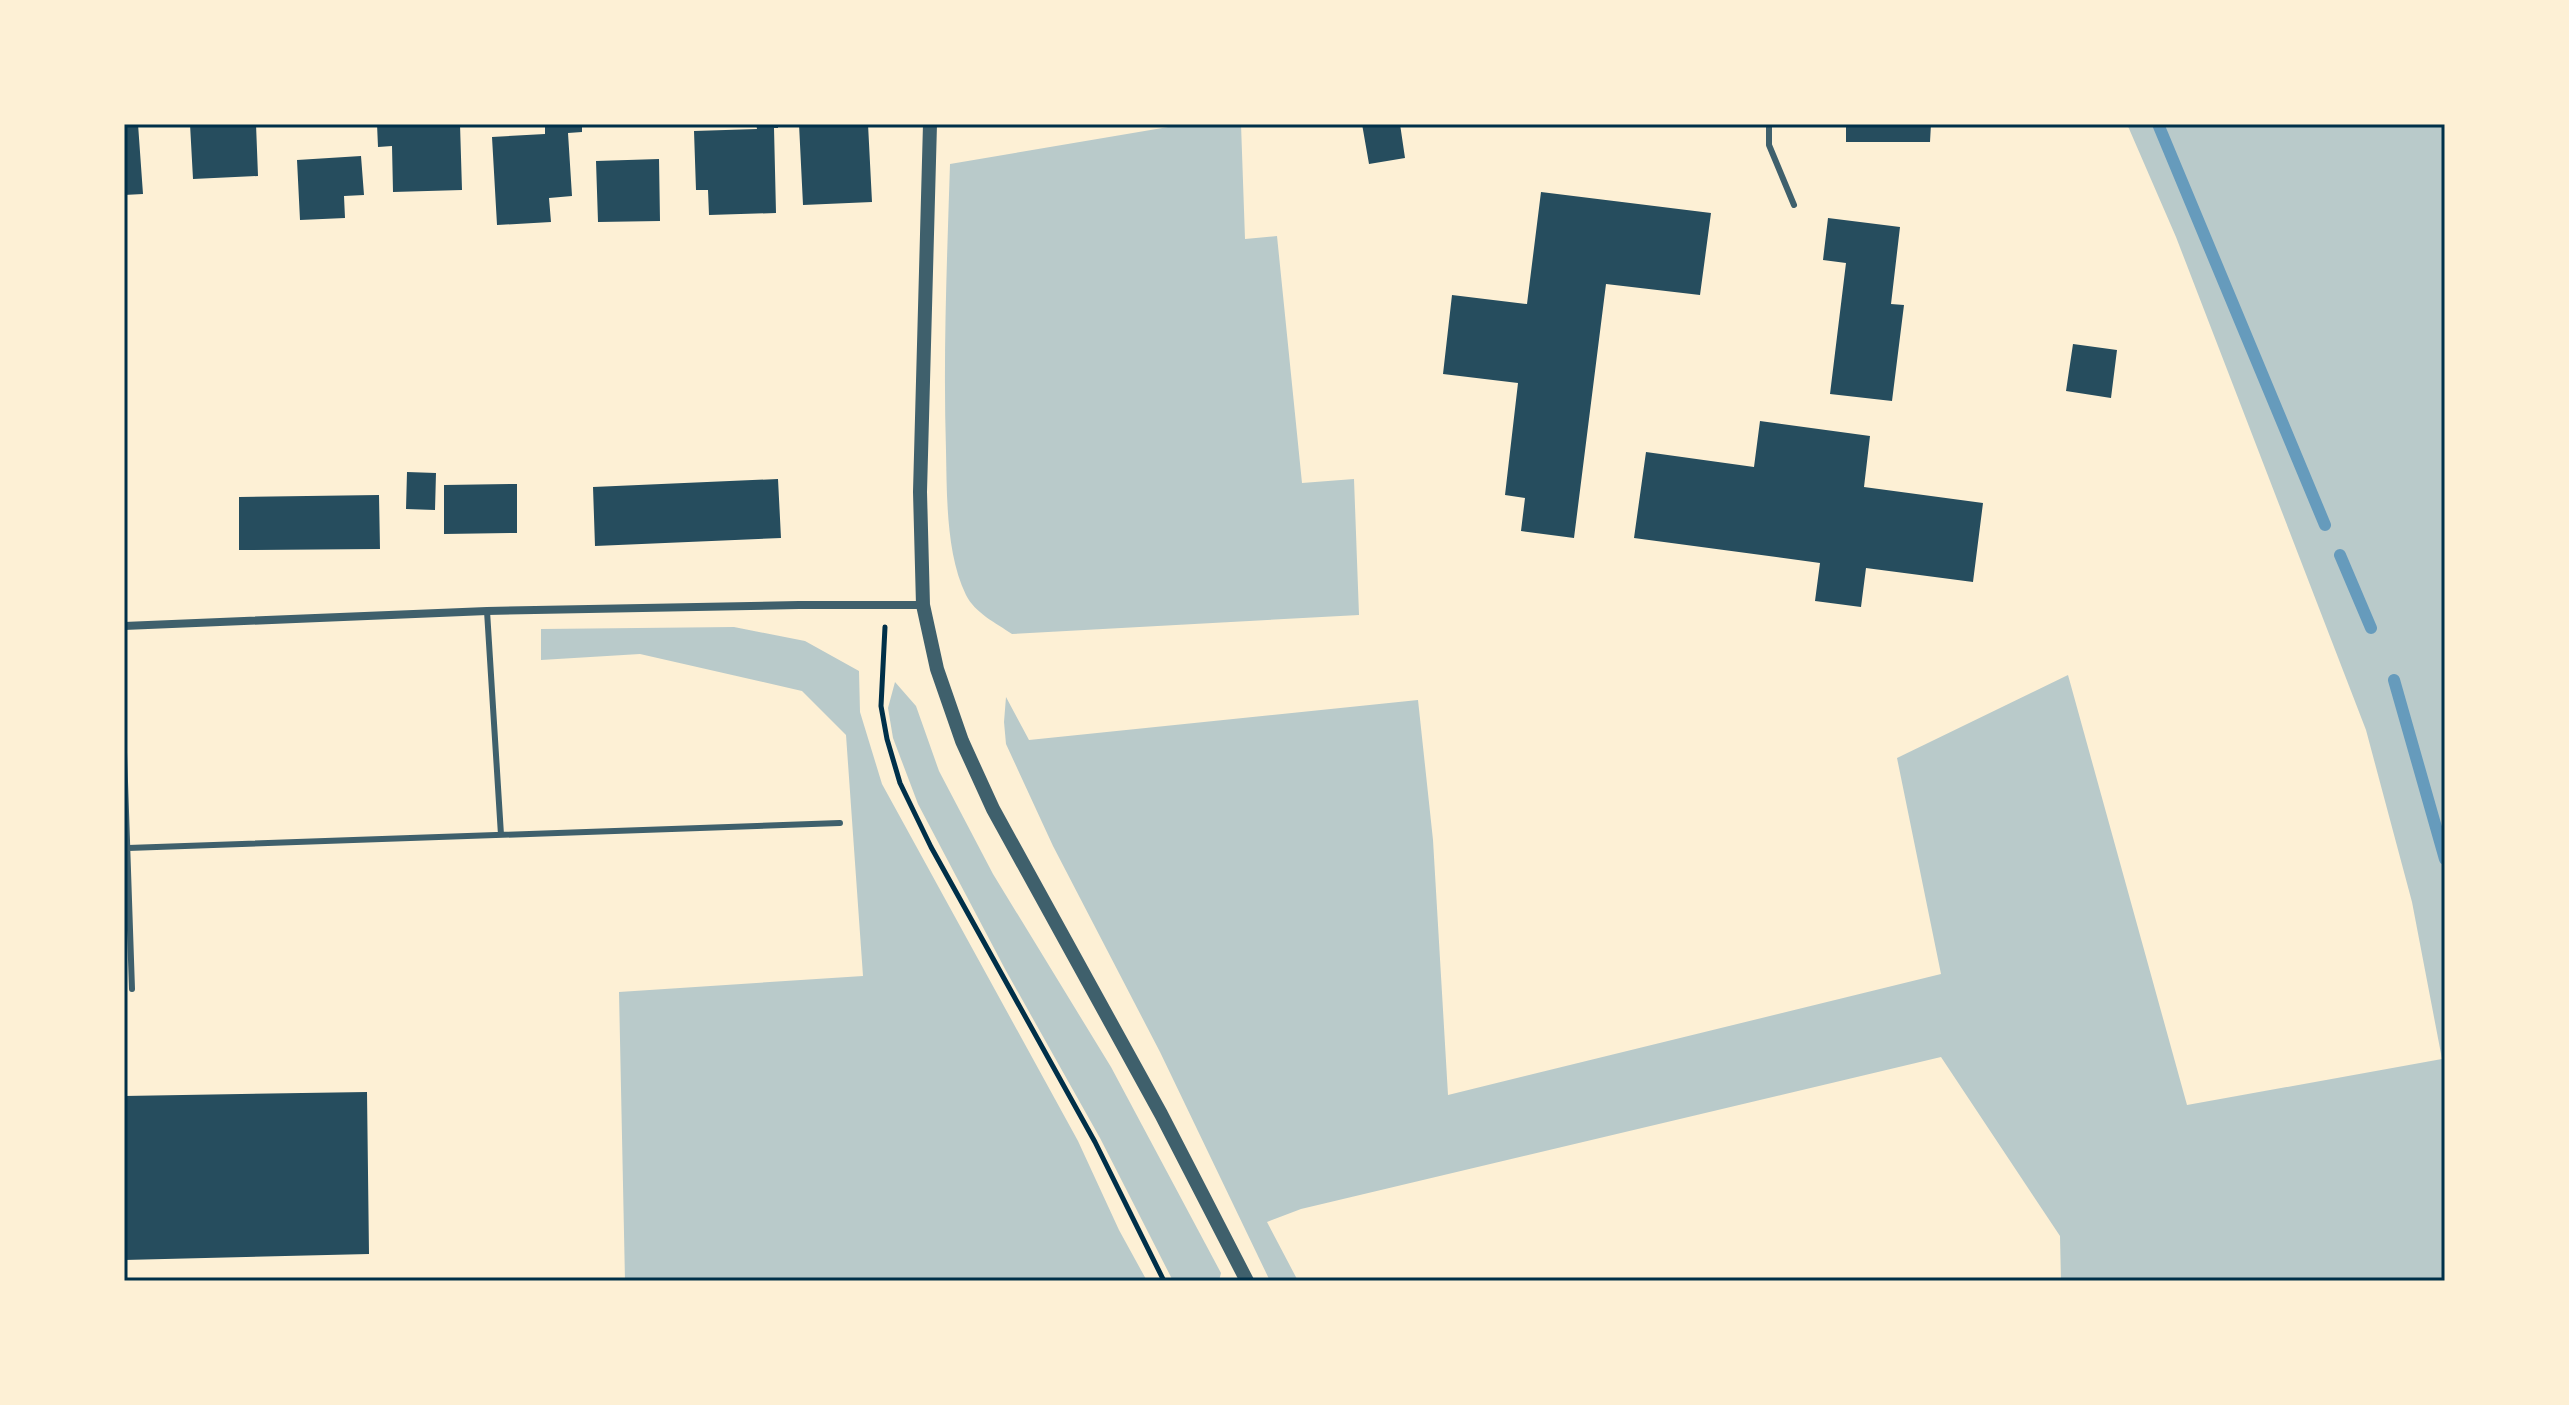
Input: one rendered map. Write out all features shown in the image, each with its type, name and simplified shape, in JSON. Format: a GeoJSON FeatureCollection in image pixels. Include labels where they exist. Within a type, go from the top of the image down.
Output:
{"type":"FeatureCollection","features":[{"type":"Feature","properties":{"kind":"street"},"geometry":{"type":"LineString","coordinates":[[930,124],[920,492],[923,605],[937,669],[962,741],[993,809],[1161,1114],[1247,1281]]}},
{"type":"Feature","properties":{"kind":"street"},"geometry":{"type":"LineString","coordinates":[[124,626],[487,611],[923,605]]}},
{"type":"Feature","properties":{"kind":"lane"},"geometry":{"type":"LineString","coordinates":[[1769,124],[1769,145],[1794,205]]}},
{"type":"Feature","properties":{"kind":"lane"},"geometry":{"type":"LineString","coordinates":[[487,611],[501,835]]}},
{"type":"Feature","properties":{"kind":"lane"},"geometry":{"type":"LineString","coordinates":[[124,752],[132,989]]}},
{"type":"Feature","properties":{"kind":"lane"},"geometry":{"type":"LineString","coordinates":[[128,848],[840,823]]}},
{"type":"Feature","properties":{"kind":"path"},"geometry":{"type":"LineString","coordinates":[[886,607],[881,706],[900,783],[931,847],[1095,1142],[1164,1281]]}},
{"type":"Feature","properties":{"kind":"shaded area"},"geometry":{"type":"Polygon","coordinates":[[[1186,124],[1241,124],[1245,239],[1277,236],[1302,483],[1354,479],[1359,615],[1012,634],[986,617],[970,601],[959,579],[951,543],[945,379],[950,164],[1186,124]]]}},
{"type":"Feature","properties":{"kind":"shaded area"},"geometry":{"type":"Polygon","coordinates":[[[2127,124],[2445,124],[2445,1281],[2061,1281],[2060,1236],[1941,1057],[1301,1209],[1267,1222],[1298,1281],[1270,1281],[1160,1052],[1053,846],[1006,744],[1006,697],[1029,740],[1418,700],[1433,840],[1448,1095],[1941,974],[1897,758],[2068,675],[2187,1105],[2442,1059],[2412,902],[2366,730],[2176,237],[2127,124]]]}},
{"type":"Feature","properties":{"kind":"shaded area"},"geometry":{"type":"Polygon","coordinates":[[[734,627],[805,641],[859,671],[860,712],[882,784],[1078,1141],[1119,1230],[1147,1281],[625,1281],[619,992],[863,976],[846,735],[802,691],[640,654],[541,660],[541,629],[734,627]]]}},
{"type":"Feature","properties":{"kind":"shaded area"},"geometry":{"type":"Polygon","coordinates":[[[895,682],[916,706],[939,771],[993,874],[1111,1067],[1221,1273],[1219,1281],[1173,1281],[1100,1138],[1005,969],[918,804],[893,738],[888,708],[895,682]]]}},
{"type":"Feature","properties":{"kind":"building"},"geometry":{"type":"Polygon","coordinates":[[[138,124],[143,194],[124,195],[124,125],[138,124]]]}},
{"type":"Feature","properties":{"kind":"building"},"geometry":{"type":"Polygon","coordinates":[[[190,124],[256,124],[258,176],[193,179],[190,124]]]}},
{"type":"Feature","properties":{"kind":"building"},"geometry":{"type":"Polygon","coordinates":[[[377,124],[460,124],[462,190],[393,192],[392,146],[378,147],[377,124]]]}},
{"type":"Feature","properties":{"kind":"building"},"geometry":{"type":"Polygon","coordinates":[[[545,124],[582,124],[582,132],[568,133],[572,196],[549,198],[551,222],[497,225],[492,137],[545,134],[545,124]]]}},
{"type":"Feature","properties":{"kind":"building"},"geometry":{"type":"Polygon","coordinates":[[[756,124],[778,124],[778,128],[774,128],[776,213],[709,215],[708,190],[696,190],[694,131],[757,129],[756,124]]]}},
{"type":"Feature","properties":{"kind":"building"},"geometry":{"type":"Polygon","coordinates":[[[799,124],[868,124],[872,202],[803,205],[799,124]]]}},
{"type":"Feature","properties":{"kind":"building"},"geometry":{"type":"Polygon","coordinates":[[[1362,124],[1400,124],[1405,158],[1369,164],[1362,124]]]}},
{"type":"Feature","properties":{"kind":"building"},"geometry":{"type":"Polygon","coordinates":[[[1846,124],[1931,124],[1930,142],[1846,142],[1846,124]]]}},
{"type":"Feature","properties":{"kind":"building"},"geometry":{"type":"Polygon","coordinates":[[[361,156],[364,195],[344,196],[345,218],[300,220],[297,160],[361,156]]]}},
{"type":"Feature","properties":{"kind":"building"},"geometry":{"type":"Polygon","coordinates":[[[659,159],[660,221],[598,222],[596,161],[659,159]]]}},
{"type":"Feature","properties":{"kind":"building"},"geometry":{"type":"Polygon","coordinates":[[[1541,192],[1711,213],[1700,295],[1606,284],[1574,538],[1521,531],[1525,498],[1505,495],[1518,383],[1443,374],[1452,295],[1527,304],[1541,192]]]}},
{"type":"Feature","properties":{"kind":"building"},"geometry":{"type":"Polygon","coordinates":[[[1828,218],[1900,227],[1891,304],[1904,305],[1892,401],[1830,394],[1846,263],[1823,260],[1828,218]]]}},
{"type":"Feature","properties":{"kind":"building"},"geometry":{"type":"Polygon","coordinates":[[[2073,344],[2117,350],[2111,398],[2066,391],[2073,344]]]}},
{"type":"Feature","properties":{"kind":"building"},"geometry":{"type":"Polygon","coordinates":[[[1760,421],[1870,436],[1864,487],[1983,503],[1973,582],[1866,568],[1861,607],[1815,601],[1820,563],[1634,538],[1646,452],[1754,467],[1760,421]]]}},
{"type":"Feature","properties":{"kind":"building"},"geometry":{"type":"Polygon","coordinates":[[[407,472],[436,473],[435,510],[406,509],[407,472]]]}},
{"type":"Feature","properties":{"kind":"building"},"geometry":{"type":"Polygon","coordinates":[[[778,479],[781,538],[595,546],[593,487],[778,479]]]}},
{"type":"Feature","properties":{"kind":"building"},"geometry":{"type":"Polygon","coordinates":[[[517,484],[517,533],[444,534],[444,485],[517,484]]]}},
{"type":"Feature","properties":{"kind":"building"},"geometry":{"type":"Polygon","coordinates":[[[379,495],[380,549],[239,550],[239,497],[379,495]]]}},
{"type":"Feature","properties":{"kind":"building"},"geometry":{"type":"Polygon","coordinates":[[[367,1092],[369,1254],[124,1260],[124,1096],[367,1092]]]}},
{"type":"Feature","properties":{"kind":"waterway"},"geometry":{"type":"LineString","coordinates":[[2158,124],[2325,525]]}},
{"type":"Feature","properties":{"kind":"waterway"},"geometry":{"type":"LineString","coordinates":[[2340,555],[2371,628]]}},
{"type":"Feature","properties":{"kind":"waterway"},"geometry":{"type":"LineString","coordinates":[[2394,680],[2445,859]]}}]}
